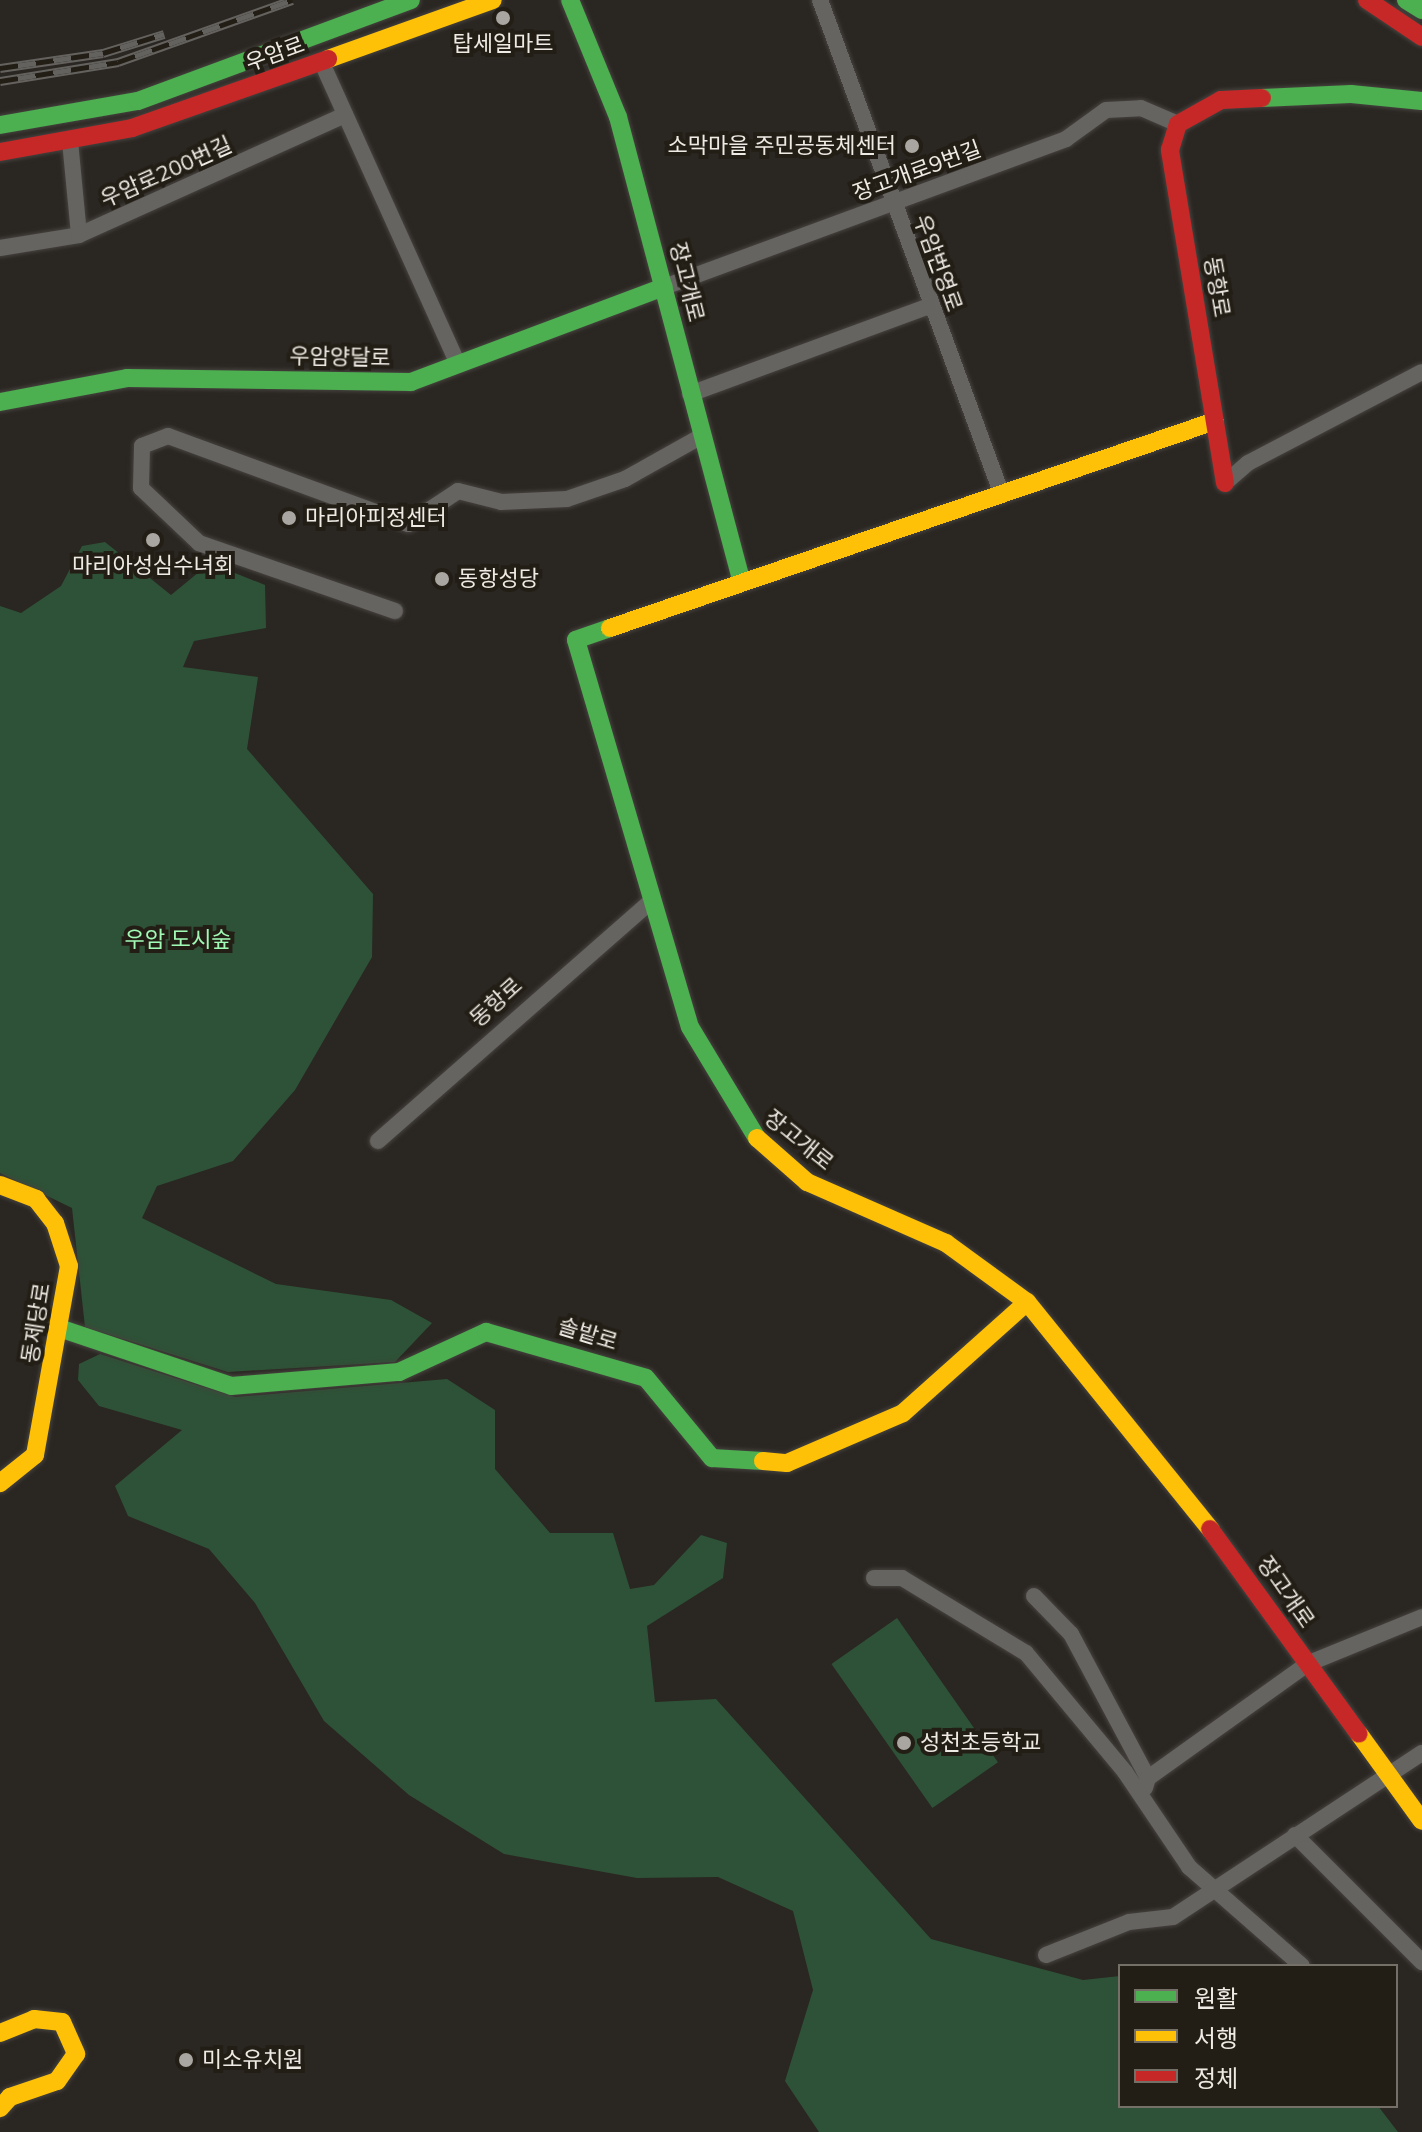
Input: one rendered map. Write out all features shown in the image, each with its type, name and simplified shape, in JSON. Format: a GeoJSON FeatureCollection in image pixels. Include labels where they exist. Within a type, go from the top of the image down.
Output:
{"type":"FeatureCollection","features":[{"type":"Feature","properties":{"kind":"street","name":"우암로"},"geometry":{"type":"LineString","coordinates":[[0,125],[138,101],[411,0]]}},
{"type":"Feature","properties":{"kind":"street","name":"우암로"},"geometry":{"type":"LineString","coordinates":[[0,152],[132,128],[493,0]]}},
{"type":"Feature","properties":{"kind":"street","name":"장고개로"},"geometry":{"type":"LineString","coordinates":[[570,0],[618,117],[700,437],[742,582]]}},
{"type":"Feature","properties":{"kind":"street","name":"우암번영로"},"geometry":{"type":"LineString","coordinates":[[820,0],[929,306],[1002,495]]}},
{"type":"Feature","properties":{"kind":"street"},"geometry":{"type":"LineString","coordinates":[[1367,0],[1422,37]]}},
{"type":"Feature","properties":{"kind":"street"},"geometry":{"type":"LineString","coordinates":[[1406,0],[1422,10]]}},
{"type":"Feature","properties":{"kind":"street"},"geometry":{"type":"LineString","coordinates":[[322,63],[458,364]]}},
{"type":"Feature","properties":{"kind":"street"},"geometry":{"type":"LineString","coordinates":[[1178,124],[1221,100],[1351,94],[1422,101]]}},
{"type":"Feature","properties":{"kind":"street","name":"장고개로9번길"},"geometry":{"type":"LineString","coordinates":[[664,287],[1066,139],[1106,110],[1141,108],[1178,124]]}},
{"type":"Feature","properties":{"kind":"street","name":"우암로200번길"},"geometry":{"type":"LineString","coordinates":[[0,248],[79,235],[345,115]]}},
{"type":"Feature","properties":{"kind":"street","name":"동항로"},"geometry":{"type":"LineString","coordinates":[[1178,124],[1170,150],[1225,483]]}},
{"type":"Feature","properties":{"kind":"street"},"geometry":{"type":"LineString","coordinates":[[70,141],[79,235]]}},
{"type":"Feature","properties":{"kind":"street","name":"우암양달로"},"geometry":{"type":"LineString","coordinates":[[0,402],[127,378],[411,382],[664,287]]}},
{"type":"Feature","properties":{"kind":"street"},"geometry":{"type":"LineString","coordinates":[[690,394],[929,306]]}},
{"type":"Feature","properties":{"kind":"street","name":"동항로"},"geometry":{"type":"LineString","coordinates":[[1225,483],[1248,463],[1422,372]]}},
{"type":"Feature","properties":{"kind":"street","name":"장고개로"},"geometry":{"type":"LineString","coordinates":[[1215,421],[576,640],[649,903],[690,1027],[744,1127],[807,1182],[862,1212],[946,1243],[1027,1302],[1151,1450],[1307,1664],[1385,1779],[1422,1821]]}},
{"type":"Feature","properties":{"kind":"street"},"geometry":{"type":"LineString","coordinates":[[395,611],[199,543],[141,488],[142,446],[168,436],[398,523],[416,521],[458,491],[511,502],[529,495],[567,499],[625,479],[700,437]]}},
{"type":"Feature","properties":{"kind":"street","name":"동항로"},"geometry":{"type":"LineString","coordinates":[[378,1141],[649,903]]}},
{"type":"Feature","properties":{"kind":"street","name":"동제당로"},"geometry":{"type":"LineString","coordinates":[[0,1185],[36,1199],[55,1223],[69,1266],[62,1329],[35,1455],[0,1483]]}},
{"type":"Feature","properties":{"kind":"street","name":"솔밭로"},"geometry":{"type":"LineString","coordinates":[[62,1329],[231,1386],[399,1372],[486,1332],[646,1378],[712,1458],[787,1463],[903,1413],[1027,1302]]}},
{"type":"Feature","properties":{"kind":"street"},"geometry":{"type":"LineString","coordinates":[[874,1578],[902,1578],[1026,1653],[1143,1798],[1189,1867],[1300,1964]]}},
{"type":"Feature","properties":{"kind":"street"},"geometry":{"type":"LineString","coordinates":[[1034,1596],[1071,1634],[1148,1778],[1143,1798]]}},
{"type":"Feature","properties":{"kind":"street"},"geometry":{"type":"LineString","coordinates":[[1307,1664],[1422,1617]]}},
{"type":"Feature","properties":{"kind":"street","name":"장고개로"},"geometry":{"type":"LineString","coordinates":[[1148,1778],[1307,1664]]}},
{"type":"Feature","properties":{"kind":"street"},"geometry":{"type":"LineString","coordinates":[[1046,1955],[1129,1922],[1173,1917],[1422,1753]]}},
{"type":"Feature","properties":{"kind":"street"},"geometry":{"type":"LineString","coordinates":[[1295,1835],[1422,1962]]}},
{"type":"Feature","properties":{"kind":"street"},"geometry":{"type":"LineString","coordinates":[[0,2033],[34,2019],[62,2022],[76,2054],[57,2081],[10,2097],[0,2108]]}},
{"type":"Feature","properties":{"kind":"green space","name":"우암 도시숲"},"geometry":{"type":"Polygon","coordinates":[[[105,542],[171,595],[210,563],[265,585],[266,628],[194,641],[183,667],[258,677],[247,749],[373,894],[372,957],[295,1090],[233,1161],[157,1186],[142,1218],[276,1284],[391,1300],[432,1323],[395,1362],[228,1372],[85,1327],[72,1208],[0,1173],[0,606],[21,613],[61,586],[82,546],[105,542]]]}},
{"type":"Feature","properties":{"kind":"green space"},"geometry":{"type":"Polygon","coordinates":[[[100,1354],[235,1397],[447,1379],[495,1410],[495,1469],[550,1533],[613,1533],[630,1589],[654,1585],[701,1535],[727,1543],[723,1578],[647,1626],[655,1702],[716,1699],[931,1939],[1083,1980],[1118,1976],[1118,2108],[1380,2108],[1398,2132],[819,2132],[785,2081],[813,1990],[793,1911],[718,1877],[637,1878],[504,1854],[409,1795],[324,1721],[255,1603],[209,1549],[128,1516],[115,1486],[182,1430],[99,1406],[78,1380],[79,1364],[100,1354]]]}},
{"type":"Feature","properties":{"kind":"green space"},"geometry":{"type":"Polygon","coordinates":[[[897,1618],[998,1762],[932,1808],[831,1664],[897,1618]]]}},
{"type":"Feature","properties":{"kind":"railway"},"geometry":{"type":"LineString","coordinates":[[0,81],[118,62],[292,0]]}},
{"type":"Feature","properties":{"kind":"railway"},"geometry":{"type":"LineString","coordinates":[[0,68],[103,53],[164,34]]}},
{"type":"Feature","properties":{"kind":"traffic: fast"},"geometry":{"type":"LineString","coordinates":[[0,125],[138,101],[411,0]]}},
{"type":"Feature","properties":{"kind":"traffic: fast"},"geometry":{"type":"LineString","coordinates":[[570,0],[618,117],[742,582]]}},
{"type":"Feature","properties":{"kind":"traffic: fast"},"geometry":{"type":"LineString","coordinates":[[1406,0],[1422,10]]}},
{"type":"Feature","properties":{"kind":"traffic: fast"},"geometry":{"type":"LineString","coordinates":[[1262,98],[1351,94],[1422,101]]}},
{"type":"Feature","properties":{"kind":"traffic: fast"},"geometry":{"type":"LineString","coordinates":[[0,402],[127,378],[411,382],[664,287]]}},
{"type":"Feature","properties":{"kind":"traffic: fast"},"geometry":{"type":"LineString","coordinates":[[610,628],[576,640],[690,1027],[757,1138]]}},
{"type":"Feature","properties":{"kind":"traffic: fast"},"geometry":{"type":"LineString","coordinates":[[62,1329],[231,1386],[399,1372],[486,1332],[646,1378],[712,1458],[763,1461]]}},
{"type":"Feature","properties":{"kind":"traffic: slow"},"geometry":{"type":"LineString","coordinates":[[328,59],[493,0]]}},
{"type":"Feature","properties":{"kind":"traffic: slow"},"geometry":{"type":"LineString","coordinates":[[610,628],[1215,421]]}},
{"type":"Feature","properties":{"kind":"traffic: slow"},"geometry":{"type":"LineString","coordinates":[[757,1138],[807,1182],[946,1243],[1027,1302],[1210,1529]]}},
{"type":"Feature","properties":{"kind":"traffic: slow"},"geometry":{"type":"LineString","coordinates":[[0,1185],[36,1199],[55,1223],[69,1266],[35,1455],[0,1483]]}},
{"type":"Feature","properties":{"kind":"traffic: slow"},"geometry":{"type":"LineString","coordinates":[[763,1461],[787,1463],[903,1413],[1027,1302]]}},
{"type":"Feature","properties":{"kind":"traffic: slow"},"geometry":{"type":"LineString","coordinates":[[1359,1734],[1422,1821]]}},
{"type":"Feature","properties":{"kind":"traffic: slow"},"geometry":{"type":"LineString","coordinates":[[0,2033],[34,2019],[62,2022],[76,2054],[57,2081],[10,2097],[0,2108]]}},
{"type":"Feature","properties":{"kind":"traffic: jam"},"geometry":{"type":"LineString","coordinates":[[1367,0],[1422,37]]}},
{"type":"Feature","properties":{"kind":"traffic: jam"},"geometry":{"type":"LineString","coordinates":[[0,152],[132,128],[328,59]]}},
{"type":"Feature","properties":{"kind":"traffic: jam"},"geometry":{"type":"LineString","coordinates":[[1225,483],[1170,150],[1178,124],[1221,100],[1262,98]]}},
{"type":"Feature","properties":{"kind":"traffic: jam"},"geometry":{"type":"LineString","coordinates":[[1210,1529],[1359,1734]]}},
{"type":"Feature","properties":{"kind":"place","name":"탑세일마트"},"geometry":{"type":"Point","coordinates":[503,18]}},
{"type":"Feature","properties":{"kind":"place","name":"소막마을 주민공동체센터"},"geometry":{"type":"Point","coordinates":[912,146]}},
{"type":"Feature","properties":{"kind":"place","name":"마리아피정센터"},"geometry":{"type":"Point","coordinates":[289,518]}},
{"type":"Feature","properties":{"kind":"place","name":"마리아성심수녀회"},"geometry":{"type":"Point","coordinates":[153,540]}},
{"type":"Feature","properties":{"kind":"place","name":"동항성당"},"geometry":{"type":"Point","coordinates":[442,579]}},
{"type":"Feature","properties":{"kind":"place","name":"성천초등학교"},"geometry":{"type":"Point","coordinates":[904,1743]}},
{"type":"Feature","properties":{"kind":"place","name":"미소유치원"},"geometry":{"type":"Point","coordinates":[186,2060]}}]}
